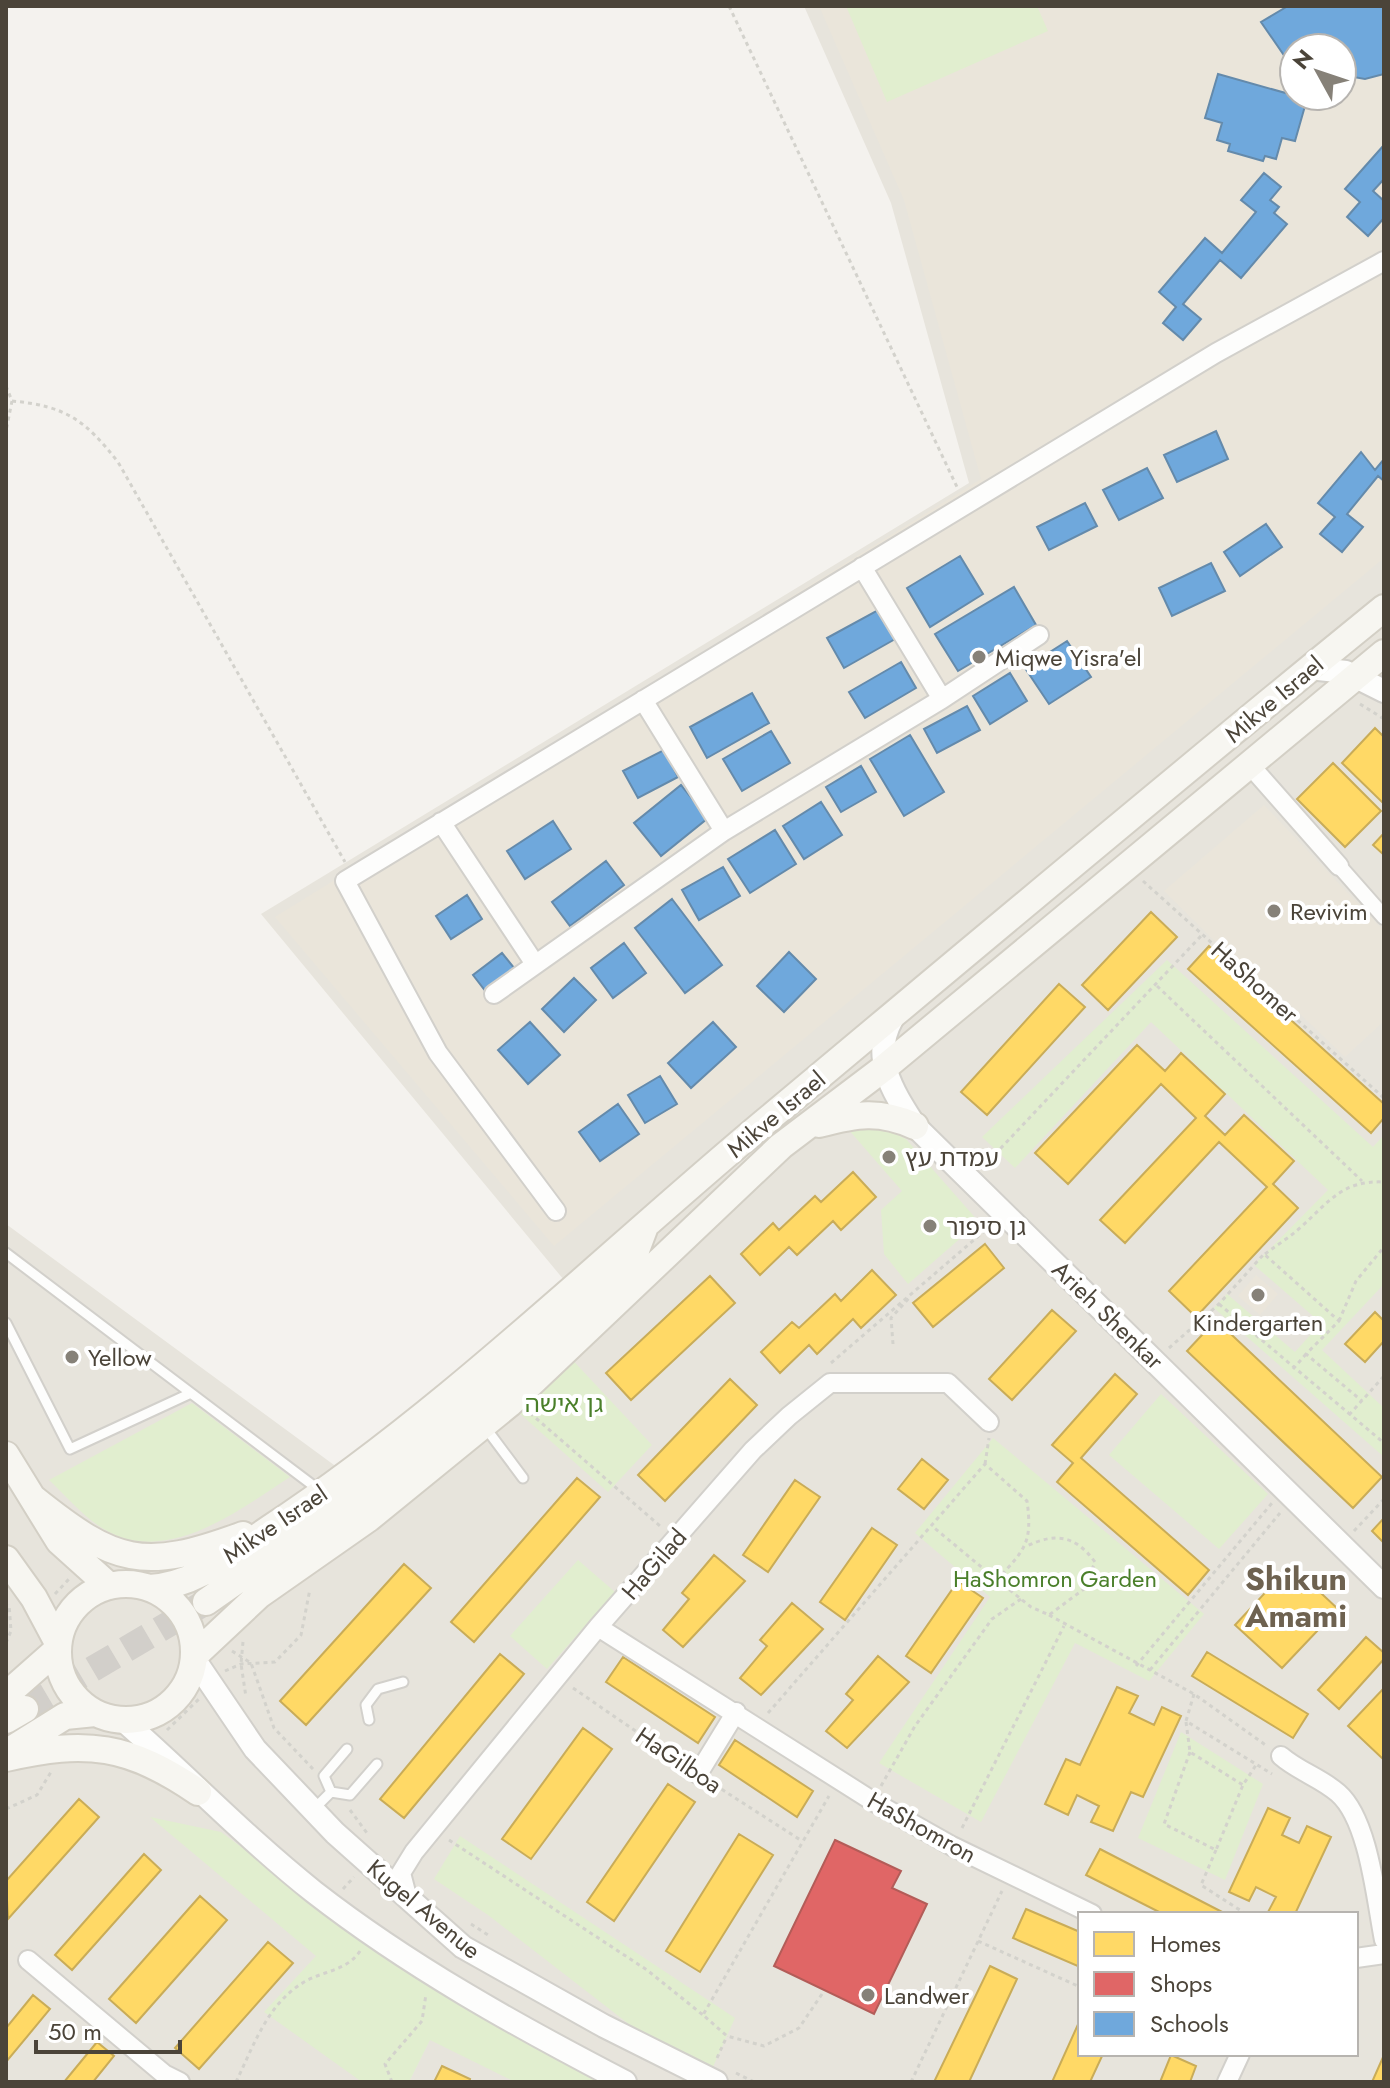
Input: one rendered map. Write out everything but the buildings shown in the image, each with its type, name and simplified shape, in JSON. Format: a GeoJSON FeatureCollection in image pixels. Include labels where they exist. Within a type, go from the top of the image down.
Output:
{"type":"FeatureCollection","features":[{"type":"Feature","properties":{"kind":"main road","name":"Mikve Israel"},"geometry":{"type":"LineString","coordinates":[[149,1588],[180,1584],[297,1511],[460,1384],[647,1222],[1384,608]]}},
{"type":"Feature","properties":{"kind":"main road","name":"Mikve Israel"},"geometry":{"type":"LineString","coordinates":[[194,1657],[241,1609],[369,1518],[484,1425],[618,1304],[668,1252],[801,1129],[884,1068],[1384,653]]}},
{"type":"Feature","properties":{"kind":"main road"},"geometry":{"type":"LineString","coordinates":[[801,1129],[864,1113],[881,1113],[915,1126]]}},
{"type":"Feature","properties":{"kind":"main road"},"geometry":{"type":"LineString","coordinates":[[206,1602],[404,1459],[523,1360],[632,1261],[647,1222]]}},
{"type":"Feature","properties":{"kind":"main road"},"geometry":{"type":"LineString","coordinates":[[632,1261],[668,1252]]}},
{"type":"Feature","properties":{"kind":"main road"},"geometry":{"type":"LineString","coordinates":[[6,1455],[59,1541],[109,1586]]}},
{"type":"Feature","properties":{"kind":"main road"},"geometry":{"type":"LineString","coordinates":[[34,1499],[98,1546],[119,1555],[140,1558],[170,1556],[220,1544],[297,1511]]}},
{"type":"Feature","properties":{"kind":"main road"},"geometry":{"type":"LineString","coordinates":[[6,1559],[41,1609],[58,1647]]}},
{"type":"Feature","properties":{"kind":"main road"},"geometry":{"type":"LineString","coordinates":[[6,1756],[65,1716],[95,1713],[124,1721],[142,1718],[172,1703],[181,1692],[194,1657],[187,1621],[177,1607],[149,1588],[133,1584],[109,1586],[86,1596],[65,1620],[58,1647],[59,1666],[72,1694],[95,1713]]}},
{"type":"Feature","properties":{"kind":"main road"},"geometry":{"type":"LineString","coordinates":[[12,1708],[58,1647]]}},
{"type":"Feature","properties":{"kind":"main road"},"geometry":{"type":"LineString","coordinates":[[6,1756],[66,1746],[109,1748],[153,1764],[198,1792]]}},
{"type":"Feature","properties":{"kind":"street"},"geometry":{"type":"LineString","coordinates":[[556,1211],[438,1053],[345,881],[1216,353],[1384,261]]}},
{"type":"Feature","properties":{"kind":"street"},"geometry":{"type":"LineString","coordinates":[[862,567],[942,699]]}},
{"type":"Feature","properties":{"kind":"street"},"geometry":{"type":"LineString","coordinates":[[494,994],[724,831],[942,699],[1039,635]]}},
{"type":"Feature","properties":{"kind":"street"},"geometry":{"type":"LineString","coordinates":[[1309,668],[1357,675],[1384,691]]}},
{"type":"Feature","properties":{"kind":"street"},"geometry":{"type":"LineString","coordinates":[[643,700],[724,831]]}},
{"type":"Feature","properties":{"kind":"street"},"geometry":{"type":"LineString","coordinates":[[1249,764],[1384,917]]}},
{"type":"Feature","properties":{"kind":"street"},"geometry":{"type":"LineString","coordinates":[[441,822],[535,964]]}},
{"type":"Feature","properties":{"kind":"street"},"geometry":{"type":"LineString","coordinates":[[884,1068],[883,1044],[892,1019]]}},
{"type":"Feature","properties":{"kind":"street","name":"Arieh Shenkar"},"geometry":{"type":"LineString","coordinates":[[884,1068],[915,1126],[1384,1587]]}},
{"type":"Feature","properties":{"kind":"street","name":"HaGilad"},"geometry":{"type":"LineString","coordinates":[[408,1900],[401,1873],[432,1829],[556,1677],[753,1450],[830,1383],[948,1383],[989,1422]]}},
{"type":"Feature","properties":{"kind":"street","name":"HaShomron"},"geometry":{"type":"LineString","coordinates":[[598,1627],[874,1802],[952,1846],[1088,1912]]}},
{"type":"Feature","properties":{"kind":"street","name":"Kugel Avenue"},"geometry":{"type":"LineString","coordinates":[[194,1657],[211,1687],[255,1749],[323,1800],[408,1900],[463,1947],[677,2072],[713,2075]]}},
{"type":"Feature","properties":{"kind":"street"},"geometry":{"type":"LineString","coordinates":[[698,1774],[736,1712]]}},
{"type":"Feature","properties":{"kind":"street","name":"Kugel Avenue"},"geometry":{"type":"LineString","coordinates":[[124,1721],[198,1792],[332,1905],[437,1977],[625,2082]]}},
{"type":"Feature","properties":{"kind":"street"},"geometry":{"type":"LineString","coordinates":[[1285,1759],[1338,1793],[1351,1808],[1367,1854],[1384,1940]]}},
{"type":"Feature","properties":{"kind":"street"},"geometry":{"type":"LineString","coordinates":[[1358,1958],[1384,1954]]}},
{"type":"Feature","properties":{"kind":"street"},"geometry":{"type":"LineString","coordinates":[[28,1960],[137,2052],[180,2082]]}},
{"type":"Feature","properties":{"kind":"street"},"geometry":{"type":"LineString","coordinates":[[1227,2082],[1239,2056]]}},
{"type":"Feature","properties":{"kind":"street"},"geometry":{"type":"LineString","coordinates":[[593,2066],[611,2082]]}},
{"type":"Feature","properties":{"kind":"lane"},"geometry":{"type":"LineString","coordinates":[[6,1253],[322,1492]]}},
{"type":"Feature","properties":{"kind":"lane"},"geometry":{"type":"LineString","coordinates":[[6,1323],[70,1449],[189,1394]]}},
{"type":"Feature","properties":{"kind":"lane"},"geometry":{"type":"LineString","coordinates":[[484,1425],[523,1478]]}},
{"type":"Feature","properties":{"kind":"lane"},"geometry":{"type":"LineString","coordinates":[[369,1720],[366,1705],[378,1689],[403,1682]]}},
{"type":"Feature","properties":{"kind":"lane"},"geometry":{"type":"LineString","coordinates":[[347,1749],[324,1776],[323,1800],[350,1795],[377,1764]]}},
{"type":"Feature","properties":{"kind":"path"},"geometry":{"type":"LineString","coordinates":[[729,6],[965,505]]}},
{"type":"Feature","properties":{"kind":"path"},"geometry":{"type":"LineString","coordinates":[[6,386],[12,401],[6,431]]}},
{"type":"Feature","properties":{"kind":"path"},"geometry":{"type":"LineString","coordinates":[[12,401],[48,404],[77,417],[96,434],[118,462],[353,876]]}},
{"type":"Feature","properties":{"kind":"path"},"geometry":{"type":"LineString","coordinates":[[1359,703],[1384,719]]}},
{"type":"Feature","properties":{"kind":"path","name":"HaShomer"},"geometry":{"type":"LineString","coordinates":[[1127,866],[1384,1098]]}},
{"type":"Feature","properties":{"kind":"path"},"geometry":{"type":"LineString","coordinates":[[970,1181],[1203,935]]}},
{"type":"Feature","properties":{"kind":"path"},"geometry":{"type":"LineString","coordinates":[[1157,986],[1362,1181]]}},
{"type":"Feature","properties":{"kind":"path"},"geometry":{"type":"LineString","coordinates":[[1154,1361],[1219,1304],[1264,1254],[1302,1226],[1319,1206],[1362,1181],[1384,1182]]}},
{"type":"Feature","properties":{"kind":"path"},"geometry":{"type":"LineString","coordinates":[[893,1344],[891,1318],[919,1286],[1004,1214]]}},
{"type":"Feature","properties":{"kind":"path"},"geometry":{"type":"LineString","coordinates":[[1293,1369],[1339,1321],[1356,1281],[1384,1247]]}},
{"type":"Feature","properties":{"kind":"path"},"geometry":{"type":"LineString","coordinates":[[1264,1254],[1339,1321]]}},
{"type":"Feature","properties":{"kind":"path"},"geometry":{"type":"LineString","coordinates":[[1219,1304],[1384,1443]]}},
{"type":"Feature","properties":{"kind":"path"},"geometry":{"type":"LineString","coordinates":[[1306,1354],[1362,1401]]}},
{"type":"Feature","properties":{"kind":"path"},"geometry":{"type":"LineString","coordinates":[[1349,1415],[1384,1376]]}},
{"type":"Feature","properties":{"kind":"path"},"geometry":{"type":"LineString","coordinates":[[515,1398],[675,1539]]}},
{"type":"Feature","properties":{"kind":"path"},"geometry":{"type":"LineString","coordinates":[[759,1727],[773,1705],[985,1464],[988,1459],[989,1422]]}},
{"type":"Feature","properties":{"kind":"path"},"geometry":{"type":"LineString","coordinates":[[985,1464],[1027,1501],[1031,1527],[1027,1546]]}},
{"type":"Feature","properties":{"kind":"path"},"geometry":{"type":"LineString","coordinates":[[1136,1666],[1288,1494]]}},
{"type":"Feature","properties":{"kind":"path"},"geometry":{"type":"LineString","coordinates":[[1150,1670],[1288,1494]]}},
{"type":"Feature","properties":{"kind":"path"},"geometry":{"type":"LineString","coordinates":[[1342,1545],[1384,1499]]}},
{"type":"Feature","properties":{"kind":"path"},"geometry":{"type":"LineString","coordinates":[[932,1526],[1021,1599],[1136,1666],[1150,1670],[1194,1694],[1285,1759],[1275,1776],[1186,1721]]}},
{"type":"Feature","properties":{"kind":"path"},"geometry":{"type":"LineString","coordinates":[[997,1580],[1027,1546],[1042,1539],[1064,1536],[1084,1547],[1095,1562],[1084,1589],[1049,1615]]}},
{"type":"Feature","properties":{"kind":"path"},"geometry":{"type":"LineString","coordinates":[[150,1743],[211,1687],[217,1675],[241,1664],[275,1662],[301,1635],[311,1582],[308,1562]]}},
{"type":"Feature","properties":{"kind":"path"},"geometry":{"type":"LineString","coordinates":[[6,1643],[11,1631],[9,1601],[41,1609],[83,1565]]}},
{"type":"Feature","properties":{"kind":"path"},"geometry":{"type":"LineString","coordinates":[[874,1802],[915,1726],[992,1619],[1021,1599]]}},
{"type":"Feature","properties":{"kind":"path"},"geometry":{"type":"LineString","coordinates":[[952,1846],[1064,1626]]}},
{"type":"Feature","properties":{"kind":"path"},"geometry":{"type":"LineString","coordinates":[[241,1664],[247,1701]]}},
{"type":"Feature","properties":{"kind":"path","name":"HaGilboa"},"geometry":{"type":"LineString","coordinates":[[556,1677],[802,1841]]}},
{"type":"Feature","properties":{"kind":"path"},"geometry":{"type":"LineString","coordinates":[[1194,1694],[1186,1721],[1190,1752],[1164,1824],[1216,1850]]}},
{"type":"Feature","properties":{"kind":"path"},"geometry":{"type":"LineString","coordinates":[[1190,1752],[1243,1785]]}},
{"type":"Feature","properties":{"kind":"path"},"geometry":{"type":"LineString","coordinates":[[1243,1912],[1201,1885],[1243,1785],[1256,1765]]}},
{"type":"Feature","properties":{"kind":"path"},"geometry":{"type":"LineString","coordinates":[[703,2015],[839,1779]]}},
{"type":"Feature","properties":{"kind":"path"},"geometry":{"type":"LineString","coordinates":[[323,1800],[367,1851],[332,1905]]}},
{"type":"Feature","properties":{"kind":"path"},"geometry":{"type":"LineString","coordinates":[[432,1829],[647,1970],[727,2036],[764,2046],[799,2028],[822,1994]]}},
{"type":"Feature","properties":{"kind":"path"},"geometry":{"type":"LineString","coordinates":[[911,2082],[1011,1874]]}},
{"type":"Feature","properties":{"kind":"path"},"geometry":{"type":"LineString","coordinates":[[464,1920],[499,1942]]}},
{"type":"Feature","properties":{"kind":"path"},"geometry":{"type":"LineString","coordinates":[[236,2082],[270,2011],[305,1981],[336,1970],[356,1957],[371,1933]]}},
{"type":"Feature","properties":{"kind":"path"},"geometry":{"type":"LineString","coordinates":[[978,1941],[1078,1986]]}},
{"type":"Feature","properties":{"kind":"path"},"geometry":{"type":"LineString","coordinates":[[392,2082],[385,2064],[422,2021],[426,1994],[437,1977]]}},
{"type":"Feature","properties":{"kind":"path"},"geometry":{"type":"LineString","coordinates":[[727,2036],[713,2075],[754,2082]]}},
{"type":"Feature","properties":{"kind":"shaded area"},"geometry":{"type":"Polygon","coordinates":[[[804,6],[1384,6],[1384,2082],[6,2082],[6,1224],[364,1487],[583,1303],[261,914],[969,483],[891,203],[804,6]]]}},
{"type":"Feature","properties":{"kind":"shaded area","name":"Miqwe Yisra'el"},"geometry":{"type":"Polygon","coordinates":[[[819,6],[1384,6],[1384,558],[554,1246],[275,917],[981,479],[904,200],[819,6]]]}},
{"type":"Feature","properties":{"kind":"shaded area","name":"Revivim"},"geometry":{"type":"Polygon","coordinates":[[[1264,805],[1384,931],[1384,1021],[1345,1057],[1298,1012],[1236,962],[1164,891],[1264,805]]]}},
{"type":"Feature","properties":{"kind":"shaded area","name":"Kindergarten"},"geometry":{"type":"Polygon","coordinates":[[[1256,1275],[1278,1294],[1260,1315],[1238,1296],[1256,1275]]]}},
{"type":"Feature","properties":{"kind":"green space"},"geometry":{"type":"Polygon","coordinates":[[[846,6],[1037,6],[1048,31],[887,102],[846,6]]]}},
{"type":"Feature","properties":{"kind":"green space"},"geometry":{"type":"Polygon","coordinates":[[[1167,960],[1373,1147],[1384,1135],[1384,1284],[1322,1350],[1384,1408],[1384,1457],[1214,1308],[1227,1294],[1295,1352],[1321,1323],[1254,1265],[1328,1190],[1151,1022],[1015,1168],[982,1137],[1167,960]]]}},
{"type":"Feature","properties":{"kind":"green space"},"geometry":{"type":"Polygon","coordinates":[[[883,1128],[906,1139],[979,1222],[908,1284],[884,1254],[881,1210],[902,1191],[848,1129],[883,1128]]]}},
{"type":"Feature","properties":{"kind":"green space","name":"גן אישה"},"geometry":{"type":"Polygon","coordinates":[[[566,1353],[652,1445],[608,1492],[509,1404],[566,1353]]]}},
{"type":"Feature","properties":{"kind":"green space"},"geometry":{"type":"Polygon","coordinates":[[[1161,1394],[1268,1494],[1219,1549],[1109,1455],[1161,1394]]]}},
{"type":"Feature","properties":{"kind":"green space"},"geometry":{"type":"Polygon","coordinates":[[[192,1403],[290,1477],[250,1504],[204,1528],[180,1537],[156,1541],[132,1540],[109,1532],[85,1515],[49,1480],[192,1403]]]}},
{"type":"Feature","properties":{"kind":"green space","name":"HaShomron Garden"},"geometry":{"type":"Polygon","coordinates":[[[993,1438],[1204,1614],[1149,1681],[1075,1643],[981,1822],[879,1763],[990,1597],[915,1533],[993,1438]]]}},
{"type":"Feature","properties":{"kind":"green space"},"geometry":{"type":"Polygon","coordinates":[[[578,1560],[615,1592],[547,1669],[510,1636],[578,1560]]]}},
{"type":"Feature","properties":{"kind":"green space"},"geometry":{"type":"Polygon","coordinates":[[[1181,1732],[1263,1784],[1225,1880],[1138,1838],[1181,1732]]]}},
{"type":"Feature","properties":{"kind":"green space"},"geometry":{"type":"Polygon","coordinates":[[[150,1817],[221,1832],[319,1905],[597,2082],[515,2082],[430,2040],[409,2082],[362,2082],[264,2012],[316,1956],[150,1817]]]}},
{"type":"Feature","properties":{"kind":"green space"},"geometry":{"type":"Polygon","coordinates":[[[460,1836],[735,2018],[712,2069],[643,2035],[488,1915],[434,1879],[460,1836]]]}},
{"type":"Feature","properties":{"kind":"tunnel"},"geometry":{"type":"LineString","coordinates":[[25,1709],[206,1602]]}},
{"type":"Feature","properties":{"kind":"place","name":"Miqwe Yisra'el"},"geometry":{"type":"Point","coordinates":[979,657]}},
{"type":"Feature","properties":{"kind":"place","name":"Revivim"},"geometry":{"type":"Point","coordinates":[1274,911]}},
{"type":"Feature","properties":{"kind":"place","name":"עמדת עץ"},"geometry":{"type":"Point","coordinates":[889,1157]}},
{"type":"Feature","properties":{"kind":"place","name":"גן סיפור"},"geometry":{"type":"Point","coordinates":[930,1226]}},
{"type":"Feature","properties":{"kind":"place","name":"Kindergarten"},"geometry":{"type":"Point","coordinates":[1258,1295]}},
{"type":"Feature","properties":{"kind":"place","name":"Yellow"},"geometry":{"type":"Point","coordinates":[72,1357]}},
{"type":"Feature","properties":{"kind":"place","name":"Landwer"},"geometry":{"type":"Point","coordinates":[868,1995]}},
{"type":"Feature","properties":{"kind":"district","name":"Shikun Amami"},"geometry":{"type":"Point","coordinates":[1296,1598]}}]}
